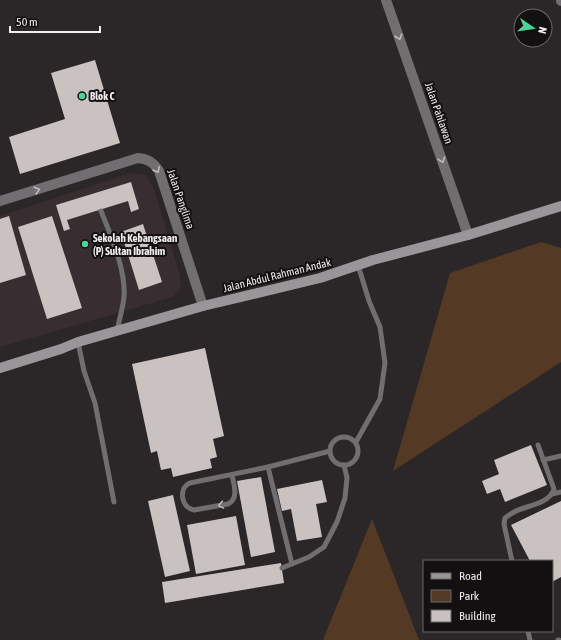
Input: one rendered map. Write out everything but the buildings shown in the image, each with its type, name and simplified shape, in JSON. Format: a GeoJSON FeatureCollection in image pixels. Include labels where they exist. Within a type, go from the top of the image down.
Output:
{"type":"FeatureCollection","features":[{"type":"Feature","properties":{"kind":"street","name":"Jalan Pahlawan"},"geometry":{"type":"LineString","coordinates":[[386,0],[468,234]]}},
{"type":"Feature","properties":{"kind":"street","name":"Jalan Panglima"},"geometry":{"type":"LineString","coordinates":[[0,201],[138,158],[153,162],[159,171],[203,306]]}},
{"type":"Feature","properties":{"kind":"street","name":"Jalan Abdul Rahman Andak"},"geometry":{"type":"LineString","coordinates":[[0,368],[61,349],[78,342],[203,306],[300,283],[561,206]]}},
{"type":"Feature","properties":{"kind":"lane"},"geometry":{"type":"LineString","coordinates":[[101,211],[118,260],[122,278],[124,297],[117,331]]}},
{"type":"Feature","properties":{"kind":"lane"},"geometry":{"type":"LineString","coordinates":[[356,442],[380,399],[385,363],[380,327],[369,301],[358,265]]}},
{"type":"Feature","properties":{"kind":"lane"},"geometry":{"type":"LineString","coordinates":[[78,342],[84,371],[95,403],[114,502]]}},
{"type":"Feature","properties":{"kind":"lane"},"geometry":{"type":"LineString","coordinates":[[340,437],[346,437],[351,438],[356,442],[358,455],[350,464],[344,465],[338,464],[332,458],[330,451],[331,445],[335,440],[340,437]]}},
{"type":"Feature","properties":{"kind":"lane"},"geometry":{"type":"LineString","coordinates":[[538,445],[554,489],[552,494]]}},
{"type":"Feature","properties":{"kind":"lane"},"geometry":{"type":"LineString","coordinates":[[232,475],[235,494],[232,502],[194,510],[189,509],[186,506],[182,493],[186,484],[268,467],[330,451]]}},
{"type":"Feature","properties":{"kind":"lane"},"geometry":{"type":"LineString","coordinates":[[544,460],[561,456]]}},
{"type":"Feature","properties":{"kind":"lane"},"geometry":{"type":"LineString","coordinates":[[282,568],[309,558],[324,547],[337,522],[345,498],[347,478],[344,465]]}},
{"type":"Feature","properties":{"kind":"lane"},"geometry":{"type":"LineString","coordinates":[[268,467],[292,564]]}},
{"type":"Feature","properties":{"kind":"lane"},"geometry":{"type":"LineString","coordinates":[[512,560],[504,524],[505,518],[515,511],[543,501],[552,494],[561,492]]}},
{"type":"Feature","properties":{"kind":"shaded area","name":"Sekolah Kebangsaan (P) Sultan Ibrahim"},"geometry":{"type":"Polygon","coordinates":[[[131,173],[146,175],[154,189],[179,272],[181,287],[173,297],[0,347],[0,216],[131,173]]]}},
{"type":"Feature","properties":{"kind":"green space"},"geometry":{"type":"Polygon","coordinates":[[[541,242],[561,248],[561,362],[393,471],[450,273],[541,242]]]}},
{"type":"Feature","properties":{"kind":"green space"},"geometry":{"type":"Polygon","coordinates":[[[372,519],[419,640],[323,640],[372,519]]]}},
{"type":"Feature","properties":{"kind":"place","name":"Blok C"},"geometry":{"type":"Point","coordinates":[82,96]}},
{"type":"Feature","properties":{"kind":"place","name":"Sekolah Kebangsaan (P) Sultan Ibrahim"},"geometry":{"type":"Point","coordinates":[85,244]}}]}
